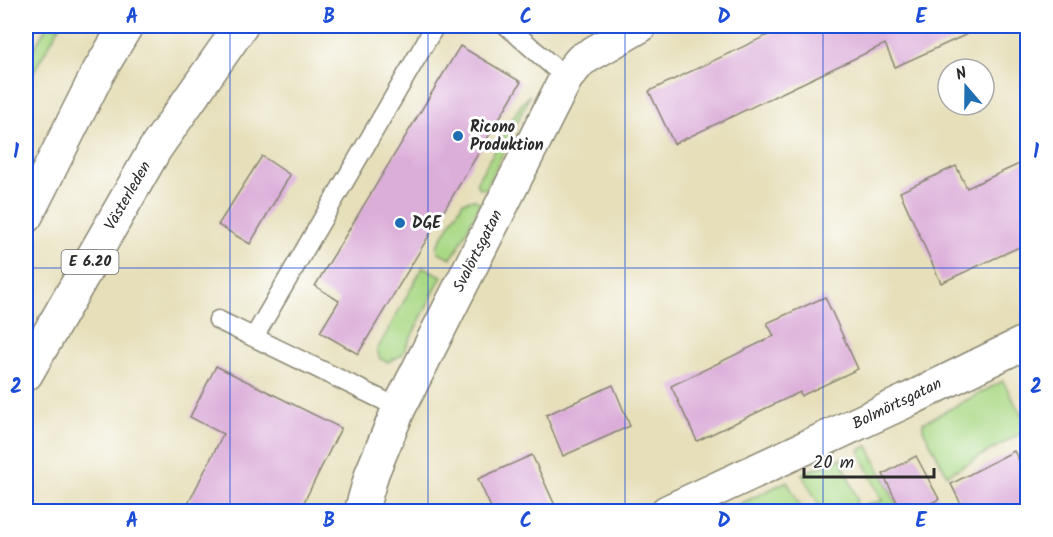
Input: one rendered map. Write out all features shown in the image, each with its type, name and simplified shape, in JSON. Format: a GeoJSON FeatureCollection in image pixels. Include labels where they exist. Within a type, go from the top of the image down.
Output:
{"type":"FeatureCollection","features":[{"type":"Feature","properties":{"kind":"main road"},"geometry":{"type":"LineString","coordinates":[[26,216],[98,73],[126,26]]}},
{"type":"Feature","properties":{"kind":"main road","name":"Västerleden"},"geometry":{"type":"LineString","coordinates":[[26,374],[155,149],[241,26]]}},
{"type":"Feature","properties":{"kind":"main road","name":"Svalörtsgatan"},"geometry":{"type":"LineString","coordinates":[[361,512],[372,473],[399,408],[566,78],[581,60],[640,26]]}},
{"type":"Feature","properties":{"kind":"main road","name":"Bolmörtsgatan"},"geometry":{"type":"LineString","coordinates":[[667,512],[906,401],[1028,341]]}},
{"type":"Feature","properties":{"kind":"lane"},"geometry":{"type":"LineString","coordinates":[[254,337],[435,26]]}},
{"type":"Feature","properties":{"kind":"lane"},"geometry":{"type":"LineString","coordinates":[[507,26],[566,78]]}},
{"type":"Feature","properties":{"kind":"lane"},"geometry":{"type":"LineString","coordinates":[[218,320],[399,408]]}},
{"type":"Feature","properties":{"kind":"green space"},"geometry":{"type":"Polygon","coordinates":[[[47,26],[60,26],[26,85],[26,62],[47,26]]]}},
{"type":"Feature","properties":{"kind":"green space"},"geometry":{"type":"Polygon","coordinates":[[[530,95],[486,189],[479,188],[476,183],[520,106],[530,95]]]}},
{"type":"Feature","properties":{"kind":"green space"},"geometry":{"type":"Polygon","coordinates":[[[474,199],[480,203],[457,250],[451,258],[438,252],[437,246],[463,202],[474,199]]]}},
{"type":"Feature","properties":{"kind":"green space"},"geometry":{"type":"Polygon","coordinates":[[[423,267],[442,276],[402,355],[388,362],[380,359],[377,350],[423,267]]]}},
{"type":"Feature","properties":{"kind":"green space"},"geometry":{"type":"Polygon","coordinates":[[[1003,381],[1021,414],[1027,411],[1027,445],[1021,433],[947,475],[923,429],[923,423],[1003,381]]]}},
{"type":"Feature","properties":{"kind":"green space"},"geometry":{"type":"Polygon","coordinates":[[[868,446],[900,511],[868,511],[866,504],[882,501],[859,450],[868,446]]]}},
{"type":"Feature","properties":{"kind":"green space"},"geometry":{"type":"Polygon","coordinates":[[[841,458],[857,499],[854,511],[822,511],[802,474],[841,458]]]}},
{"type":"Feature","properties":{"kind":"green space"},"geometry":{"type":"Polygon","coordinates":[[[787,481],[803,511],[726,511],[787,481]]]}},
{"type":"Feature","properties":{"kind":"building"},"geometry":{"type":"Polygon","coordinates":[[[787,26],[985,26],[895,67],[885,44],[674,144],[649,91],[787,26]]]}},
{"type":"Feature","properties":{"kind":"building"},"geometry":{"type":"Polygon","coordinates":[[[460,46],[521,82],[358,354],[320,332],[339,301],[315,286],[460,46]]]}},
{"type":"Feature","properties":{"kind":"building"},"geometry":{"type":"Polygon","coordinates":[[[262,156],[290,175],[250,244],[218,225],[262,156]]]}},
{"type":"Feature","properties":{"kind":"building"},"geometry":{"type":"Polygon","coordinates":[[[1028,160],[1028,243],[941,283],[900,192],[956,166],[967,188],[1028,160]]]}},
{"type":"Feature","properties":{"kind":"building"},"geometry":{"type":"Polygon","coordinates":[[[825,297],[858,369],[801,396],[800,392],[697,441],[671,386],[774,336],[767,323],[825,297]]]}},
{"type":"Feature","properties":{"kind":"building"},"geometry":{"type":"Polygon","coordinates":[[[216,366],[341,428],[299,512],[184,512],[223,434],[190,417],[216,366]]]}},
{"type":"Feature","properties":{"kind":"building"},"geometry":{"type":"Polygon","coordinates":[[[613,385],[630,426],[563,456],[546,415],[613,385]]]}},
{"type":"Feature","properties":{"kind":"building"},"geometry":{"type":"Polygon","coordinates":[[[1014,451],[1028,477],[1028,512],[965,512],[951,484],[1014,451]]]}},
{"type":"Feature","properties":{"kind":"building"},"geometry":{"type":"Polygon","coordinates":[[[532,455],[558,512],[493,512],[478,479],[532,455]]]}},
{"type":"Feature","properties":{"kind":"building"},"geometry":{"type":"Polygon","coordinates":[[[916,456],[939,499],[915,512],[902,512],[883,474],[916,456]]]}},
{"type":"Feature","properties":{"kind":"place","name":"Ricono Produktion"},"geometry":{"type":"Point","coordinates":[458,136]}},
{"type":"Feature","properties":{"kind":"place","name":"DGE"},"geometry":{"type":"Point","coordinates":[400,223]}}]}
